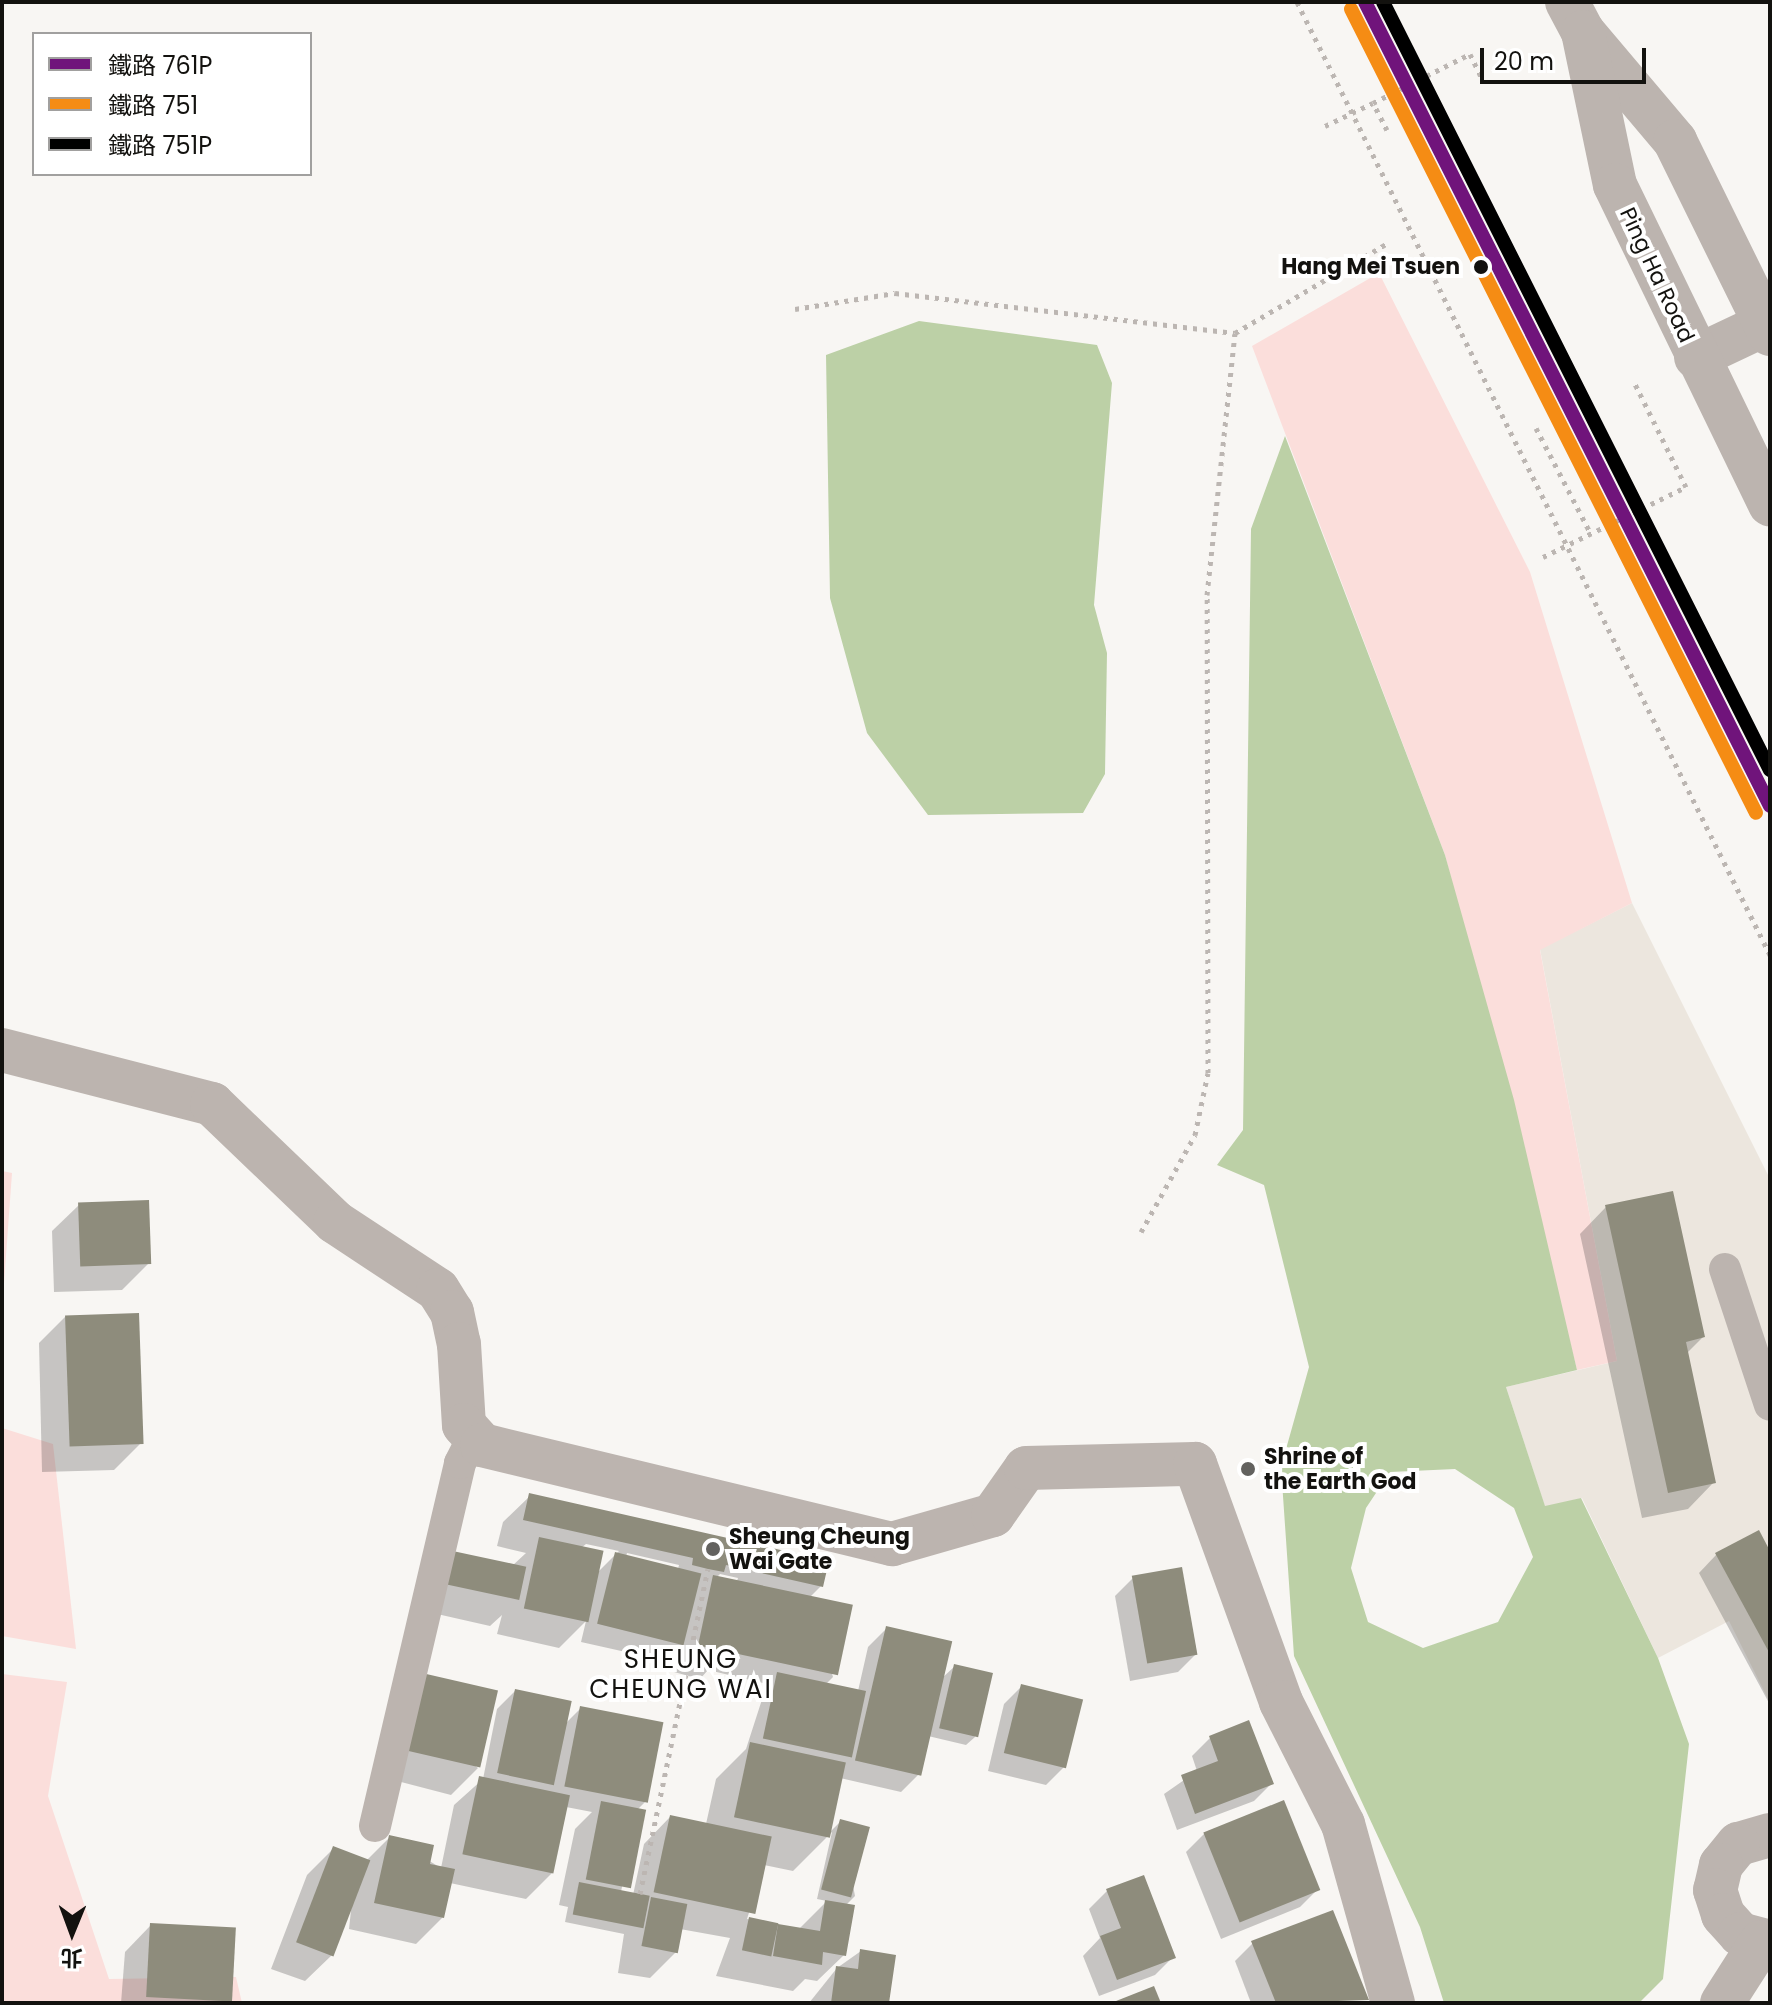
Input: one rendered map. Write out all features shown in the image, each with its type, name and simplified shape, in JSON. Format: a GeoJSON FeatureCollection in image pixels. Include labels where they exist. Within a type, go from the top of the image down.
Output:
{"type":"FeatureCollection","features":[{"type":"Feature","properties":{"kind":"street","name":"Ping Ha Road"},"geometry":{"type":"LineString","coordinates":[[1575,17],[1675,141],[1768,326]]}},
{"type":"Feature","properties":{"kind":"street","name":"Ping Ha Road"},"geometry":{"type":"LineString","coordinates":[[1575,17],[1615,185],[1770,504]]}},
{"type":"Feature","properties":{"kind":"street"},"geometry":{"type":"LineString","coordinates":[[1696,357],[1768,326]]}},
{"type":"Feature","properties":{"kind":"street"},"geometry":{"type":"LineString","coordinates":[[2,1050],[212,1104],[335,1222],[438,1290],[452,1312],[464,1425],[482,1445],[892,1544],[993,1515],[1026,1468],[1195,1464],[1281,1702],[1343,1824],[1393,2003]]}},
{"type":"Feature","properties":{"kind":"street"},"geometry":{"type":"LineString","coordinates":[[1722,2003],[1765,1942],[1723,1915],[1715,1890],[1721,1865],[1738,1844],[1770,1835]]}},
{"type":"Feature","properties":{"kind":"lane"},"geometry":{"type":"LineString","coordinates":[[1725,1269],[1770,1405]]}},
{"type":"Feature","properties":{"kind":"lane"},"geometry":{"type":"LineString","coordinates":[[375,1826],[460,1463],[474,1436]]}},
{"type":"Feature","properties":{"kind":"path"},"geometry":{"type":"LineString","coordinates":[[1297,2],[1569,544],[1770,955]]}},
{"type":"Feature","properties":{"kind":"path"},"geometry":{"type":"LineString","coordinates":[[1325,126],[1470,54],[1482,79]]}},
{"type":"Feature","properties":{"kind":"path"},"geometry":{"type":"LineString","coordinates":[[1373,103],[1387,130]]}},
{"type":"Feature","properties":{"kind":"path"},"geometry":{"type":"LineString","coordinates":[[795,309],[895,293],[1235,333],[1386,244]]}},
{"type":"Feature","properties":{"kind":"path"},"geometry":{"type":"LineString","coordinates":[[1141,1232],[1195,1135],[1208,1073],[1207,595],[1235,333]]}},
{"type":"Feature","properties":{"kind":"path"},"geometry":{"type":"LineString","coordinates":[[1543,557],[1686,487],[1634,382]]}},
{"type":"Feature","properties":{"kind":"path"},"geometry":{"type":"LineString","coordinates":[[1536,428],[1590,532]]}},
{"type":"Feature","properties":{"kind":"path"},"geometry":{"type":"LineString","coordinates":[[640,1894],[708,1569]]}},
{"type":"Feature","properties":{"kind":"shaded area"},"geometry":{"type":"Polygon","coordinates":[[[1379,273],[1530,572],[1632,903],[1540,950],[1617,1361],[1577,1370],[1445,855],[1252,346],[1379,273]]]}},
{"type":"Feature","properties":{"kind":"shaded area"},"geometry":{"type":"Polygon","coordinates":[[[919,321],[1097,345],[1112,383],[1094,605],[1107,653],[1105,774],[1083,813],[928,815],[867,733],[830,598],[826,355],[919,321]]]}},
{"type":"Feature","properties":{"kind":"shaded area"},"geometry":{"type":"Polygon","coordinates":[[[1285,436],[1445,855],[1514,1100],[1577,1370],[1506,1387],[1545,1506],[1581,1498],[1658,1658],[1689,1744],[1663,1979],[1639,2003],[1444,2003],[1420,1927],[1294,1656],[1281,1467],[1309,1367],[1264,1185],[1217,1165],[1243,1130],[1251,529],[1285,436]],[[1455,1469],[1390,1472],[1366,1508],[1351,1568],[1368,1622],[1423,1648],[1498,1622],[1533,1557],[1514,1508],[1455,1469]]]}},
{"type":"Feature","properties":{"kind":"shaded area"},"geometry":{"type":"Polygon","coordinates":[[[1632,903],[1770,1179],[1770,1703],[1729,1621],[1658,1658],[1582,1498],[1545,1507],[1506,1387],[1617,1361],[1540,949],[1632,903]]]}},
{"type":"Feature","properties":{"kind":"shaded area"},"geometry":{"type":"Polygon","coordinates":[[[2,1171],[12,1173],[2,1311],[2,1171]]]}},
{"type":"Feature","properties":{"kind":"shaded area"},"geometry":{"type":"Polygon","coordinates":[[[2,1428],[53,1444],[76,1649],[2,1636],[2,1428]]]}},
{"type":"Feature","properties":{"kind":"shaded area"},"geometry":{"type":"Polygon","coordinates":[[[2,1674],[67,1682],[48,1796],[109,1979],[236,1977],[242,2003],[2,2003],[2,1674]]]}},
{"type":"Feature","properties":{"kind":"building"},"geometry":{"type":"Polygon","coordinates":[[[1673,1191],[1705,1337],[1686,1342],[1716,1483],[1668,1493],[1605,1205],[1673,1191]]]}},
{"type":"Feature","properties":{"kind":"building"},"geometry":{"type":"Polygon","coordinates":[[[149,1200],[151,1264],[80,1266],[78,1202],[149,1200]]]}},
{"type":"Feature","properties":{"kind":"building"},"geometry":{"type":"Polygon","coordinates":[[[139,1313],[144,1444],[70,1447],[65,1316],[139,1313]]]}},
{"type":"Feature","properties":{"kind":"building"},"geometry":{"type":"Polygon","coordinates":[[[529,1493],[829,1561],[823,1587],[726,1565],[724,1572],[708,1569],[692,1565],[693,1558],[523,1520],[529,1493]]]}},
{"type":"Feature","properties":{"kind":"building"},"geometry":{"type":"Polygon","coordinates":[[[1759,1530],[1770,1551],[1770,1654],[1715,1553],[1759,1530]]]}},
{"type":"Feature","properties":{"kind":"building"},"geometry":{"type":"Polygon","coordinates":[[[539,1537],[604,1551],[588,1622],[524,1608],[539,1537]]]}},
{"type":"Feature","properties":{"kind":"building"},"geometry":{"type":"Polygon","coordinates":[[[448,1550],[526,1567],[519,1600],[441,1583],[448,1550]]]}},
{"type":"Feature","properties":{"kind":"building"},"geometry":{"type":"Polygon","coordinates":[[[615,1552],[701,1574],[683,1645],[597,1624],[615,1552]]]}},
{"type":"Feature","properties":{"kind":"building"},"geometry":{"type":"Polygon","coordinates":[[[1182,1567],[1197,1655],[1147,1664],[1132,1576],[1182,1567]]]}},
{"type":"Feature","properties":{"kind":"building"},"geometry":{"type":"Polygon","coordinates":[[[713,1575],[853,1605],[838,1675],[698,1645],[713,1575]]]}},
{"type":"Feature","properties":{"kind":"building"},"geometry":{"type":"Polygon","coordinates":[[[886,1626],[952,1641],[921,1776],[855,1760],[886,1626]]]}},
{"type":"Feature","properties":{"kind":"building"},"geometry":{"type":"Polygon","coordinates":[[[954,1664],[993,1673],[978,1737],[939,1728],[954,1664]]]}},
{"type":"Feature","properties":{"kind":"building"},"geometry":{"type":"Polygon","coordinates":[[[777,1672],[866,1691],[852,1757],[763,1739],[777,1672]]]}},
{"type":"Feature","properties":{"kind":"building"},"geometry":{"type":"Polygon","coordinates":[[[422,1673],[498,1691],[480,1768],[404,1750],[422,1673]]]}},
{"type":"Feature","properties":{"kind":"building"},"geometry":{"type":"Polygon","coordinates":[[[1021,1684],[1083,1699],[1066,1768],[1004,1753],[1021,1684]]]}},
{"type":"Feature","properties":{"kind":"building"},"geometry":{"type":"Polygon","coordinates":[[[515,1689],[572,1701],[554,1785],[497,1773],[515,1689]]]}},
{"type":"Feature","properties":{"kind":"building"},"geometry":{"type":"Polygon","coordinates":[[[580,1706],[663,1722],[648,1803],[564,1786],[580,1706]]]}},
{"type":"Feature","properties":{"kind":"building"},"geometry":{"type":"Polygon","coordinates":[[[1249,1720],[1274,1784],[1195,1814],[1181,1775],[1218,1761],[1209,1736],[1249,1720]]]}},
{"type":"Feature","properties":{"kind":"building"},"geometry":{"type":"Polygon","coordinates":[[[750,1742],[846,1762],[830,1838],[734,1817],[750,1742]]]}},
{"type":"Feature","properties":{"kind":"building"},"geometry":{"type":"Polygon","coordinates":[[[479,1776],[570,1795],[553,1874],[462,1854],[479,1776]]]}},
{"type":"Feature","properties":{"kind":"building"},"geometry":{"type":"Polygon","coordinates":[[[1284,1800],[1320,1890],[1240,1923],[1203,1833],[1284,1800]]]}},
{"type":"Feature","properties":{"kind":"building"},"geometry":{"type":"Polygon","coordinates":[[[601,1801],[646,1810],[631,1888],[586,1880],[601,1801]]]}},
{"type":"Feature","properties":{"kind":"building"},"geometry":{"type":"Polygon","coordinates":[[[670,1815],[772,1837],[755,1914],[654,1892],[670,1815]]]}},
{"type":"Feature","properties":{"kind":"building"},"geometry":{"type":"Polygon","coordinates":[[[840,1819],[870,1827],[851,1898],[821,1890],[840,1819]]]}},
{"type":"Feature","properties":{"kind":"building"},"geometry":{"type":"Polygon","coordinates":[[[389,1835],[434,1845],[430,1864],[455,1869],[444,1918],[374,1903],[389,1835]]]}},
{"type":"Feature","properties":{"kind":"building"},"geometry":{"type":"Polygon","coordinates":[[[333,1846],[370,1860],[333,1956],[296,1942],[333,1846]]]}},
{"type":"Feature","properties":{"kind":"building"},"geometry":{"type":"Polygon","coordinates":[[[1144,1875],[1176,1958],[1117,1980],[1100,1936],[1121,1928],[1106,1889],[1144,1875]]]}},
{"type":"Feature","properties":{"kind":"building"},"geometry":{"type":"Polygon","coordinates":[[[579,1882],[650,1896],[643,1928],[573,1914],[579,1882]]]}},
{"type":"Feature","properties":{"kind":"building"},"geometry":{"type":"Polygon","coordinates":[[[651,1897],[687,1904],[678,1953],[641,1946],[651,1897]]]}},
{"type":"Feature","properties":{"kind":"building"},"geometry":{"type":"Polygon","coordinates":[[[825,1900],[855,1905],[846,1956],[823,1952],[822,1965],[773,1956],[778,1924],[820,1931],[825,1900]]]}},
{"type":"Feature","properties":{"kind":"building"},"geometry":{"type":"Polygon","coordinates":[[[1333,1910],[1369,2000],[1276,2003],[1251,1941],[1333,1910]]]}},
{"type":"Feature","properties":{"kind":"building"},"geometry":{"type":"Polygon","coordinates":[[[749,1917],[778,1923],[771,1956],[742,1950],[749,1917]]]}},
{"type":"Feature","properties":{"kind":"building"},"geometry":{"type":"Polygon","coordinates":[[[150,1923],[236,1928],[232,2001],[146,1997],[150,1923]]]}},
{"type":"Feature","properties":{"kind":"building"},"geometry":{"type":"Polygon","coordinates":[[[860,1949],[896,1955],[889,2003],[831,2003],[836,1966],[858,1969],[860,1949]]]}},
{"type":"Feature","properties":{"kind":"building"},"geometry":{"type":"Polygon","coordinates":[[[1154,1986],[1161,2003],[1111,2003],[1154,1986]]]}},
{"type":"Feature","properties":{"kind":"rail line","name":"761P"},"geometry":{"type":"LineString","coordinates":[[1365,2],[1770,806]]}},
{"type":"Feature","properties":{"kind":"rail line","name":"751P"},"geometry":{"type":"LineString","coordinates":[[1383,2],[1770,770]]}},
{"type":"Feature","properties":{"kind":"rail line","name":"751"},"geometry":{"type":"LineString","coordinates":[[1351,9],[1756,813]]}},
{"type":"Feature","properties":{"kind":"place","name":"Hang Mei Tsuen"},"geometry":{"type":"Point","coordinates":[1481,267]}},
{"type":"Feature","properties":{"kind":"place","name":"Shrine of the Earth God"},"geometry":{"type":"Point","coordinates":[1248,1469]}},
{"type":"Feature","properties":{"kind":"place","name":"Sheung Cheung Wai Gate"},"geometry":{"type":"Point","coordinates":[713,1549]}},
{"type":"Feature","properties":{"kind":"district","name":"SHEUNG CHEUNG WAI"},"geometry":{"type":"Point","coordinates":[681,1675]}}]}
